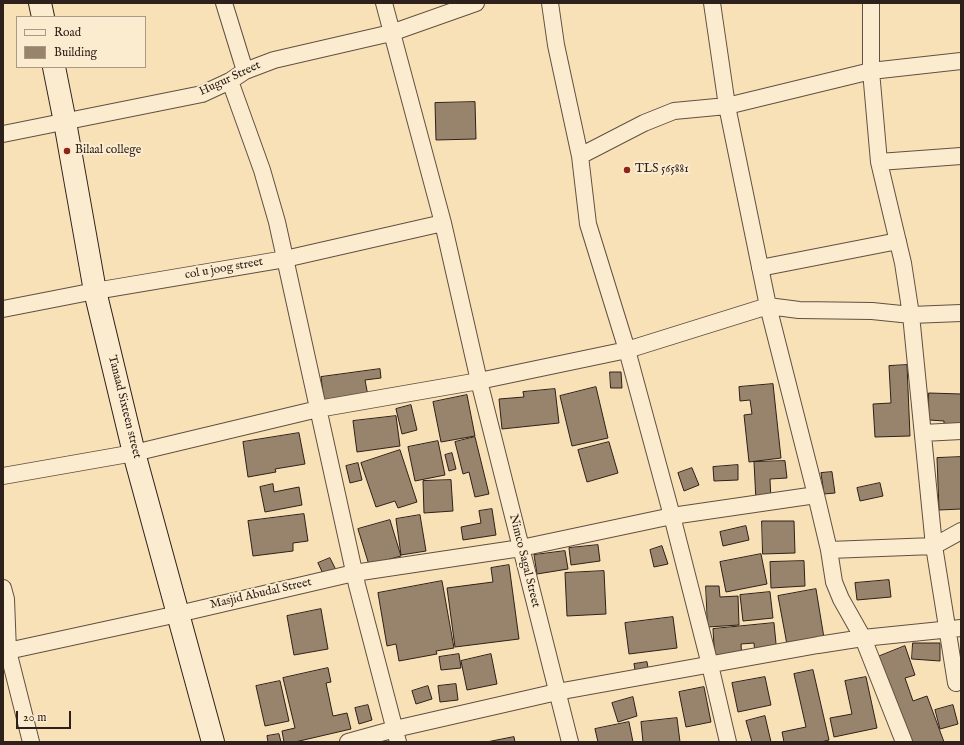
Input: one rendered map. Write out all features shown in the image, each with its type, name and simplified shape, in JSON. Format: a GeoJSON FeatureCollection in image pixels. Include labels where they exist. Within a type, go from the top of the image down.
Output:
{"type":"FeatureCollection","features":[{"type":"Feature","properties":{"kind":"street"},"geometry":{"type":"LineString","coordinates":[[40,3],[43,16]]}},
{"type":"Feature","properties":{"kind":"street"},"geometry":{"type":"LineString","coordinates":[[224,3],[245,70]]}},
{"type":"Feature","properties":{"kind":"street","name":"Nimco Sagal Street"},"geometry":{"type":"LineString","coordinates":[[384,3],[443,223],[479,381],[570,742]]}},
{"type":"Feature","properties":{"kind":"street","name":"Hugur Street"},"geometry":{"type":"LineString","coordinates":[[3,134],[202,94],[230,81],[245,70],[274,60],[391,33],[476,3]]}},
{"type":"Feature","properties":{"kind":"street"},"geometry":{"type":"LineString","coordinates":[[550,3],[556,45],[580,156],[588,224],[627,350],[672,516],[728,742]]}},
{"type":"Feature","properties":{"kind":"street"},"geometry":{"type":"LineString","coordinates":[[712,3],[727,106],[768,306],[816,495],[829,550],[834,582],[841,599],[863,638],[904,742]]}},
{"type":"Feature","properties":{"kind":"street"},"geometry":{"type":"LineString","coordinates":[[871,3],[871,71],[879,162],[903,263],[911,315],[934,546],[954,629],[956,683]]}},
{"type":"Feature","properties":{"kind":"street"},"geometry":{"type":"LineString","coordinates":[[580,156],[644,123],[674,111],[727,106],[871,71],[961,62]]}},
{"type":"Feature","properties":{"kind":"street","name":"Tanaad Sixteen street"},"geometry":{"type":"LineString","coordinates":[[54,68],[96,291],[134,453],[213,742]]}},
{"type":"Feature","properties":{"kind":"street"},"geometry":{"type":"LineString","coordinates":[[230,81],[262,170],[277,222],[354,573],[397,736]]}},
{"type":"Feature","properties":{"kind":"street"},"geometry":{"type":"LineString","coordinates":[[879,162],[961,156]]}},
{"type":"Feature","properties":{"kind":"street","name":"col u joog street"},"geometry":{"type":"LineString","coordinates":[[3,310],[96,291],[285,259],[443,223]]}},
{"type":"Feature","properties":{"kind":"street"},"geometry":{"type":"LineString","coordinates":[[760,268],[898,241]]}},
{"type":"Feature","properties":{"kind":"street"},"geometry":{"type":"LineString","coordinates":[[3,476],[134,453],[318,409],[479,381],[627,350],[768,306],[798,310],[872,311],[911,315],[961,313]]}},
{"type":"Feature","properties":{"kind":"street"},"geometry":{"type":"LineString","coordinates":[[923,433],[961,432]]}},
{"type":"Feature","properties":{"kind":"street","name":"Masjid Abudal Street"},"geometry":{"type":"LineString","coordinates":[[6,651],[178,614],[354,573],[521,548],[672,516],[816,495]]}},
{"type":"Feature","properties":{"kind":"street"},"geometry":{"type":"LineString","coordinates":[[829,550],[934,546],[961,531]]}},
{"type":"Feature","properties":{"kind":"street"},"geometry":{"type":"LineString","coordinates":[[3,588],[6,599],[6,651],[31,742]]}},
{"type":"Feature","properties":{"kind":"street"},"geometry":{"type":"LineString","coordinates":[[348,742],[397,736],[557,692],[863,638],[954,629]]}},
{"type":"Feature","properties":{"kind":"building"},"geometry":{"type":"Polygon","coordinates":[[[475,102],[476,139],[436,140],[435,103],[475,102]]]}},
{"type":"Feature","properties":{"kind":"building"},"geometry":{"type":"Polygon","coordinates":[[[907,365],[910,436],[875,437],[873,404],[891,403],[889,366],[907,365]]]}},
{"type":"Feature","properties":{"kind":"building"},"geometry":{"type":"Polygon","coordinates":[[[380,369],[381,378],[365,380],[368,396],[324,402],[321,377],[380,369]]]}},
{"type":"Feature","properties":{"kind":"building"},"geometry":{"type":"Polygon","coordinates":[[[610,372],[621,372],[622,388],[611,388],[610,372]]]}},
{"type":"Feature","properties":{"kind":"building"},"geometry":{"type":"Polygon","coordinates":[[[773,384],[781,458],[749,462],[744,415],[752,414],[750,400],[740,401],[739,387],[773,384]]]}},
{"type":"Feature","properties":{"kind":"building"},"geometry":{"type":"Polygon","coordinates":[[[596,387],[608,438],[572,446],[560,396],[596,387]]]}},
{"type":"Feature","properties":{"kind":"building"},"geometry":{"type":"Polygon","coordinates":[[[555,389],[559,423],[502,429],[499,399],[524,397],[523,392],[555,389]]]}},
{"type":"Feature","properties":{"kind":"building"},"geometry":{"type":"Polygon","coordinates":[[[929,393],[961,394],[961,432],[944,431],[944,421],[929,420],[929,393]]]}},
{"type":"Feature","properties":{"kind":"building"},"geometry":{"type":"Polygon","coordinates":[[[467,395],[475,436],[441,442],[433,402],[467,395]]]}},
{"type":"Feature","properties":{"kind":"building"},"geometry":{"type":"Polygon","coordinates":[[[411,405],[417,430],[402,434],[396,409],[411,405]]]}},
{"type":"Feature","properties":{"kind":"building"},"geometry":{"type":"Polygon","coordinates":[[[396,416],[400,446],[357,452],[353,421],[396,416]]]}},
{"type":"Feature","properties":{"kind":"building"},"geometry":{"type":"Polygon","coordinates":[[[299,433],[305,464],[275,469],[276,472],[248,477],[243,442],[299,433]]]}},
{"type":"Feature","properties":{"kind":"building"},"geometry":{"type":"Polygon","coordinates":[[[475,437],[489,494],[475,497],[469,472],[463,474],[455,442],[475,437]]]}},
{"type":"Feature","properties":{"kind":"building"},"geometry":{"type":"Polygon","coordinates":[[[438,441],[445,475],[415,481],[408,447],[438,441]]]}},
{"type":"Feature","properties":{"kind":"building"},"geometry":{"type":"Polygon","coordinates":[[[609,442],[618,473],[587,482],[578,450],[609,442]]]}},
{"type":"Feature","properties":{"kind":"building"},"geometry":{"type":"Polygon","coordinates":[[[400,450],[417,502],[398,508],[395,501],[376,507],[361,463],[400,450]]]}},
{"type":"Feature","properties":{"kind":"building"},"geometry":{"type":"Polygon","coordinates":[[[452,453],[456,469],[449,471],[445,455],[452,453]]]}},
{"type":"Feature","properties":{"kind":"building"},"geometry":{"type":"Polygon","coordinates":[[[961,457],[961,509],[939,510],[937,458],[961,457]]]}},
{"type":"Feature","properties":{"kind":"building"},"geometry":{"type":"Polygon","coordinates":[[[785,461],[787,478],[770,479],[771,501],[756,501],[754,462],[785,461]]]}},
{"type":"Feature","properties":{"kind":"building"},"geometry":{"type":"Polygon","coordinates":[[[358,463],[362,480],[350,483],[346,466],[358,463]]]}},
{"type":"Feature","properties":{"kind":"building"},"geometry":{"type":"Polygon","coordinates":[[[738,465],[738,480],[714,481],[713,467],[738,465]]]}},
{"type":"Feature","properties":{"kind":"building"},"geometry":{"type":"Polygon","coordinates":[[[692,468],[699,485],[684,491],[678,473],[692,468]]]}},
{"type":"Feature","properties":{"kind":"building"},"geometry":{"type":"Polygon","coordinates":[[[832,472],[835,493],[824,494],[821,473],[832,472]]]}},
{"type":"Feature","properties":{"kind":"building"},"geometry":{"type":"Polygon","coordinates":[[[451,480],[453,511],[424,513],[423,481],[451,480]]]}},
{"type":"Feature","properties":{"kind":"building"},"geometry":{"type":"Polygon","coordinates":[[[880,483],[883,496],[860,501],[857,488],[880,483]]]}},
{"type":"Feature","properties":{"kind":"building"},"geometry":{"type":"Polygon","coordinates":[[[273,484],[274,492],[299,487],[302,505],[265,512],[260,487],[273,484]]]}},
{"type":"Feature","properties":{"kind":"building"},"geometry":{"type":"Polygon","coordinates":[[[492,509],[496,535],[463,540],[461,527],[481,523],[479,511],[492,509]]]}},
{"type":"Feature","properties":{"kind":"building"},"geometry":{"type":"Polygon","coordinates":[[[304,514],[308,541],[293,543],[293,551],[253,556],[248,521],[304,514]]]}},
{"type":"Feature","properties":{"kind":"building"},"geometry":{"type":"Polygon","coordinates":[[[420,515],[426,551],[401,555],[396,519],[420,515]]]}},
{"type":"Feature","properties":{"kind":"building"},"geometry":{"type":"Polygon","coordinates":[[[390,520],[401,556],[369,565],[358,529],[390,520]]]}},
{"type":"Feature","properties":{"kind":"building"},"geometry":{"type":"Polygon","coordinates":[[[762,521],[794,521],[795,553],[763,554],[762,521]]]}},
{"type":"Feature","properties":{"kind":"building"},"geometry":{"type":"Polygon","coordinates":[[[746,526],[749,540],[723,546],[720,532],[746,526]]]}},
{"type":"Feature","properties":{"kind":"building"},"geometry":{"type":"Polygon","coordinates":[[[598,545],[600,561],[571,565],[569,548],[598,545]]]}},
{"type":"Feature","properties":{"kind":"building"},"geometry":{"type":"Polygon","coordinates":[[[662,546],[668,564],[654,567],[650,550],[662,546]]]}},
{"type":"Feature","properties":{"kind":"building"},"geometry":{"type":"Polygon","coordinates":[[[565,551],[568,569],[537,574],[534,555],[565,551]]]}},
{"type":"Feature","properties":{"kind":"building"},"geometry":{"type":"Polygon","coordinates":[[[761,554],[767,584],[726,592],[720,562],[761,554]]]}},
{"type":"Feature","properties":{"kind":"building"},"geometry":{"type":"Polygon","coordinates":[[[330,558],[337,572],[325,578],[318,563],[330,558]]]}},
{"type":"Feature","properties":{"kind":"building"},"geometry":{"type":"Polygon","coordinates":[[[804,561],[805,586],[771,588],[770,562],[804,561]]]}},
{"type":"Feature","properties":{"kind":"building"},"geometry":{"type":"Polygon","coordinates":[[[509,565],[519,639],[455,647],[447,588],[493,582],[491,568],[509,565]]]}},
{"type":"Feature","properties":{"kind":"building"},"geometry":{"type":"Polygon","coordinates":[[[604,571],[606,614],[567,616],[565,573],[604,571]]]}},
{"type":"Feature","properties":{"kind":"building"},"geometry":{"type":"Polygon","coordinates":[[[889,580],[891,597],[857,600],[855,583],[889,580]]]}},
{"type":"Feature","properties":{"kind":"building"},"geometry":{"type":"Polygon","coordinates":[[[442,581],[454,648],[436,651],[437,654],[399,661],[396,644],[387,646],[378,593],[442,581]]]}},
{"type":"Feature","properties":{"kind":"building"},"geometry":{"type":"Polygon","coordinates":[[[706,586],[719,586],[720,597],[738,596],[739,625],[708,627],[706,586]]]}},
{"type":"Feature","properties":{"kind":"building"},"geometry":{"type":"Polygon","coordinates":[[[816,589],[825,644],[788,650],[778,596],[816,589]]]}},
{"type":"Feature","properties":{"kind":"building"},"geometry":{"type":"Polygon","coordinates":[[[770,592],[773,618],[743,621],[740,595],[770,592]]]}},
{"type":"Feature","properties":{"kind":"building"},"geometry":{"type":"Polygon","coordinates":[[[321,609],[328,649],[294,655],[287,616],[321,609]]]}},
{"type":"Feature","properties":{"kind":"building"},"geometry":{"type":"Polygon","coordinates":[[[673,617],[677,648],[629,654],[625,623],[673,617]]]}},
{"type":"Feature","properties":{"kind":"building"},"geometry":{"type":"Polygon","coordinates":[[[774,623],[777,654],[755,656],[754,643],[741,644],[742,659],[715,662],[713,629],[774,623]]]}},
{"type":"Feature","properties":{"kind":"building"},"geometry":{"type":"Polygon","coordinates":[[[913,643],[940,643],[940,661],[912,659],[913,643]]]}},
{"type":"Feature","properties":{"kind":"building"},"geometry":{"type":"Polygon","coordinates":[[[905,646],[915,675],[905,678],[913,701],[927,696],[944,742],[907,742],[875,658],[905,646]]]}},
{"type":"Feature","properties":{"kind":"building"},"geometry":{"type":"Polygon","coordinates":[[[459,654],[461,668],[441,670],[439,657],[459,654]]]}},
{"type":"Feature","properties":{"kind":"building"},"geometry":{"type":"Polygon","coordinates":[[[491,654],[497,684],[467,690],[461,661],[491,654]]]}},
{"type":"Feature","properties":{"kind":"building"},"geometry":{"type":"Polygon","coordinates":[[[647,662],[649,673],[636,675],[634,664],[647,662]]]}},
{"type":"Feature","properties":{"kind":"building"},"geometry":{"type":"Polygon","coordinates":[[[328,668],[331,682],[326,683],[333,716],[347,713],[351,729],[295,742],[284,742],[282,731],[295,728],[283,678],[328,668]]]}},
{"type":"Feature","properties":{"kind":"building"},"geometry":{"type":"Polygon","coordinates":[[[813,670],[829,740],[821,742],[784,742],[782,732],[806,727],[794,674],[813,670]]]}},
{"type":"Feature","properties":{"kind":"building"},"geometry":{"type":"Polygon","coordinates":[[[765,677],[771,705],[738,712],[732,683],[765,677]]]}},
{"type":"Feature","properties":{"kind":"building"},"geometry":{"type":"Polygon","coordinates":[[[866,677],[877,728],[834,737],[830,718],[852,714],[845,681],[866,677]]]}},
{"type":"Feature","properties":{"kind":"building"},"geometry":{"type":"Polygon","coordinates":[[[280,681],[289,721],[265,726],[256,686],[280,681]]]}},
{"type":"Feature","properties":{"kind":"building"},"geometry":{"type":"Polygon","coordinates":[[[456,684],[458,700],[440,702],[438,686],[456,684]]]}},
{"type":"Feature","properties":{"kind":"building"},"geometry":{"type":"Polygon","coordinates":[[[428,686],[432,699],[416,704],[412,691],[428,686]]]}},
{"type":"Feature","properties":{"kind":"building"},"geometry":{"type":"Polygon","coordinates":[[[704,687],[711,722],[686,727],[679,692],[704,687]]]}},
{"type":"Feature","properties":{"kind":"building"},"geometry":{"type":"Polygon","coordinates":[[[633,697],[637,716],[618,722],[612,703],[633,697]]]}},
{"type":"Feature","properties":{"kind":"building"},"geometry":{"type":"Polygon","coordinates":[[[368,705],[372,720],[359,724],[355,708],[368,705]]]}},
{"type":"Feature","properties":{"kind":"building"},"geometry":{"type":"Polygon","coordinates":[[[953,705],[958,724],[940,729],[935,710],[953,705]]]}},
{"type":"Feature","properties":{"kind":"building"},"geometry":{"type":"Polygon","coordinates":[[[765,716],[771,742],[752,742],[746,721],[765,716]]]}},
{"type":"Feature","properties":{"kind":"building"},"geometry":{"type":"Polygon","coordinates":[[[677,718],[680,742],[643,742],[641,722],[677,718]]]}},
{"type":"Feature","properties":{"kind":"building"},"geometry":{"type":"Polygon","coordinates":[[[629,722],[633,742],[598,742],[595,729],[629,722]]]}},
{"type":"Feature","properties":{"kind":"building"},"geometry":{"type":"Polygon","coordinates":[[[279,734],[281,742],[268,742],[267,736],[279,734]]]}},
{"type":"Feature","properties":{"kind":"building"},"geometry":{"type":"Polygon","coordinates":[[[514,737],[515,742],[487,742],[514,737]]]}},
{"type":"Feature","properties":{"kind":"place","name":"Bilaal college"},"geometry":{"type":"Point","coordinates":[67,151]}},
{"type":"Feature","properties":{"kind":"place","name":"TLS 565881"},"geometry":{"type":"Point","coordinates":[627,170]}}]}
